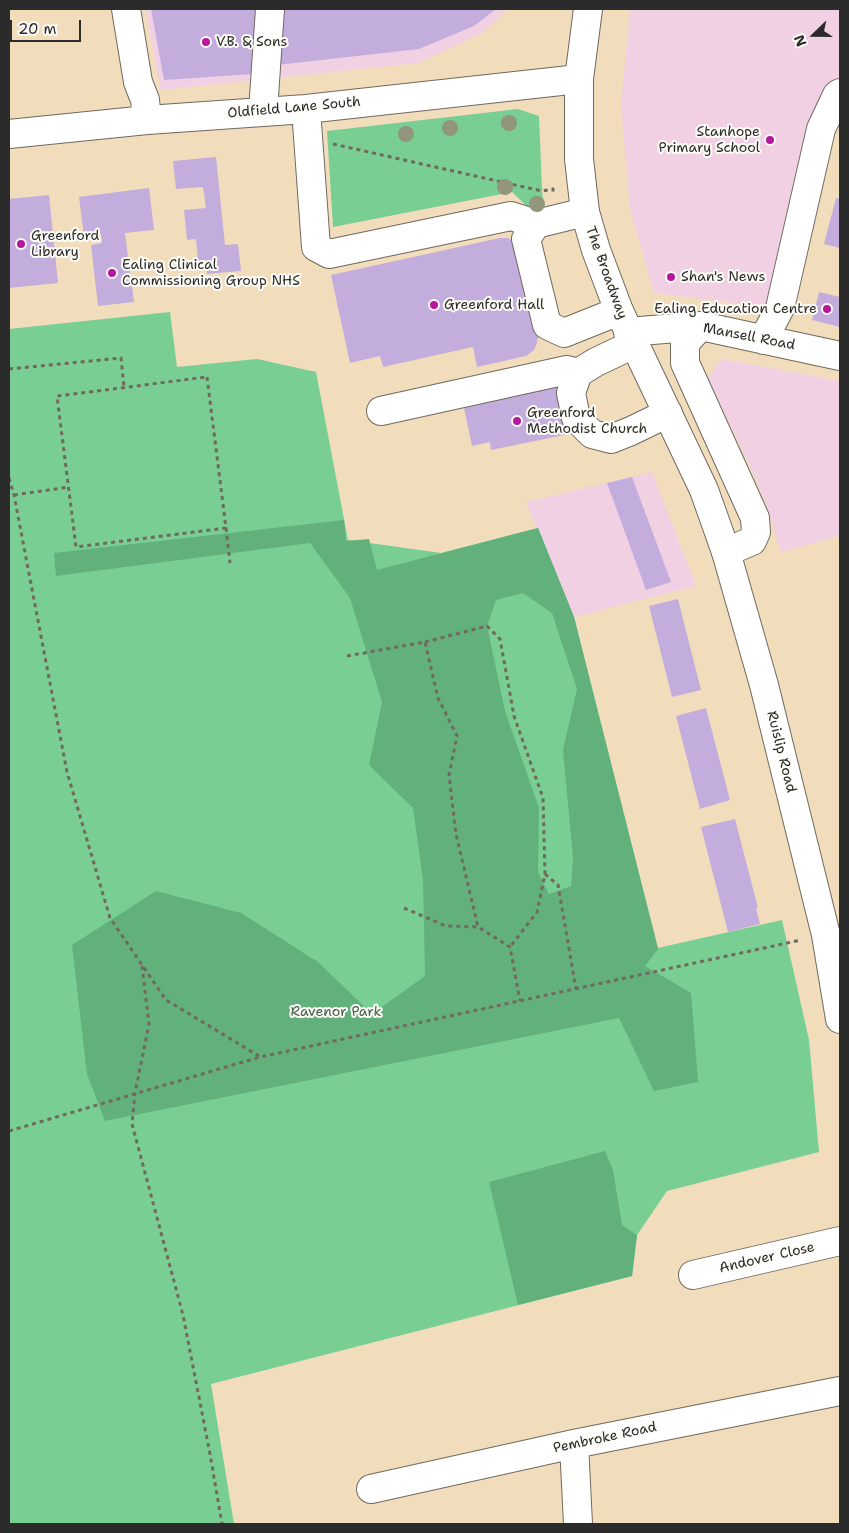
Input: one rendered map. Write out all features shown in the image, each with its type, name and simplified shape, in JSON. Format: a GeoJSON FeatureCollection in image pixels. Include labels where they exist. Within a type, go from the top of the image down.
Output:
{"type":"FeatureCollection","features":[{"type":"Feature","properties":{"kind":"street"},"geometry":{"type":"LineString","coordinates":[[126,9],[138,86],[145,100],[147,120]]}},
{"type":"Feature","properties":{"kind":"street"},"geometry":{"type":"LineString","coordinates":[[263,112],[270,9]]}},
{"type":"Feature","properties":{"kind":"street","name":"The Broadway"},"geometry":{"type":"LineString","coordinates":[[588,9],[579,79],[579,159],[585,212],[596,250],[627,329],[704,490]]}},
{"type":"Feature","properties":{"kind":"street","name":"Oldfield Lane South"},"geometry":{"type":"LineString","coordinates":[[9,134],[147,120],[306,108],[579,79]]}},
{"type":"Feature","properties":{"kind":"street"},"geometry":{"type":"LineString","coordinates":[[763,340],[780,308],[821,129],[840,93]]}},
{"type":"Feature","properties":{"kind":"street"},"geometry":{"type":"LineString","coordinates":[[306,108],[316,248],[329,254],[510,216],[547,221],[585,212]]}},
{"type":"Feature","properties":{"kind":"street"},"geometry":{"type":"LineString","coordinates":[[547,221],[526,239],[547,325],[564,334],[627,329]]}},
{"type":"Feature","properties":{"kind":"street"},"geometry":{"type":"LineString","coordinates":[[701,326],[685,343],[684,363],[755,518],[756,525],[756,532],[752,541],[726,552]]}},
{"type":"Feature","properties":{"kind":"street","name":"Mansell Road"},"geometry":{"type":"LineString","coordinates":[[627,329],[701,326],[840,356]]}},
{"type":"Feature","properties":{"kind":"street"},"geometry":{"type":"LineString","coordinates":[[627,329],[596,362],[578,373],[571,393],[576,418],[592,434],[611,438],[631,431],[668,413]]}},
{"type":"Feature","properties":{"kind":"street"},"geometry":{"type":"LineString","coordinates":[[381,410],[567,370],[578,373]]}},
{"type":"Feature","properties":{"kind":"street","name":"Ruislip Road"},"geometry":{"type":"LineString","coordinates":[[704,490],[726,552],[764,685],[826,935],[840,1019]]}},
{"type":"Feature","properties":{"kind":"street","name":"Andover Close"},"geometry":{"type":"LineString","coordinates":[[693,1274],[840,1241]]}},
{"type":"Feature","properties":{"kind":"street","name":"Pembroke Road"},"geometry":{"type":"LineString","coordinates":[[370,1489],[574,1444],[840,1391]]}},
{"type":"Feature","properties":{"kind":"street"},"geometry":{"type":"LineString","coordinates":[[574,1444],[578,1524]]}},
{"type":"Feature","properties":{"kind":"path"},"geometry":{"type":"LineString","coordinates":[[308,137],[542,191],[553,189],[547,221]]}},
{"type":"Feature","properties":{"kind":"path"},"geometry":{"type":"LineString","coordinates":[[9,370],[121,358],[124,387]]}},
{"type":"Feature","properties":{"kind":"path"},"geometry":{"type":"LineString","coordinates":[[226,528],[76,547],[57,396],[207,377],[226,528],[230,563]]}},
{"type":"Feature","properties":{"kind":"path"},"geometry":{"type":"LineString","coordinates":[[9,478],[14,494],[67,772],[110,918],[166,1000],[260,1057]]}},
{"type":"Feature","properties":{"kind":"path"},"geometry":{"type":"LineString","coordinates":[[14,494],[69,487]]}},
{"type":"Feature","properties":{"kind":"path"},"geometry":{"type":"LineString","coordinates":[[347,656],[425,642],[487,626],[500,640],[514,716],[542,798],[545,874],[537,912],[510,947]]}},
{"type":"Feature","properties":{"kind":"path"},"geometry":{"type":"LineString","coordinates":[[425,642],[438,698],[457,736],[449,775],[454,824],[478,927]]}},
{"type":"Feature","properties":{"kind":"path"},"geometry":{"type":"LineString","coordinates":[[545,874],[558,885],[576,989]]}},
{"type":"Feature","properties":{"kind":"path"},"geometry":{"type":"LineString","coordinates":[[404,908],[446,926],[478,927],[510,947],[520,1001]]}},
{"type":"Feature","properties":{"kind":"path"},"geometry":{"type":"LineString","coordinates":[[9,1131],[260,1057],[826,935]]}},
{"type":"Feature","properties":{"kind":"path"},"geometry":{"type":"LineString","coordinates":[[142,966],[149,1024],[135,1093],[132,1124],[183,1315],[222,1524]]}},
{"type":"Feature","properties":{"kind":"shaded area"},"geometry":{"type":"Polygon","coordinates":[[[145,9],[508,9],[482,33],[418,63],[161,90],[145,9]]]}},
{"type":"Feature","properties":{"kind":"shaded area"},"geometry":{"type":"Polygon","coordinates":[[[630,9],[840,9],[840,113],[834,112],[789,310],[654,293],[630,209],[621,105],[630,9]]]}},
{"type":"Feature","properties":{"kind":"shaded area"},"geometry":{"type":"Polygon","coordinates":[[[722,359],[840,381],[840,536],[781,552],[769,512],[753,473],[729,422],[704,383],[722,359]]]}},
{"type":"Feature","properties":{"kind":"shaded area"},"geometry":{"type":"Polygon","coordinates":[[[652,472],[696,586],[574,617],[526,502],[652,472]]]}},
{"type":"Feature","properties":{"kind":"green space"},"geometry":{"type":"Polygon","coordinates":[[[518,109],[539,116],[542,191],[545,213],[536,215],[512,192],[333,227],[327,131],[518,109]]]}},
{"type":"Feature","properties":{"kind":"green space","name":"Ravenor Park"},"geometry":{"type":"Polygon","coordinates":[[[170,312],[177,367],[257,359],[316,372],[348,540],[441,553],[538,528],[574,617],[658,948],[782,920],[809,1040],[819,1152],[667,1191],[637,1235],[632,1276],[211,1384],[234,1524],[9,1524],[9,329],[170,312]]]}},
{"type":"Feature","properties":{"kind":"green space"},"geometry":{"type":"Polygon","coordinates":[[[344,520],[346,541],[369,539],[377,570],[538,528],[574,617],[658,949],[645,966],[691,993],[698,1082],[654,1091],[619,1018],[105,1121],[87,1074],[72,945],[156,891],[241,913],[318,962],[372,1014],[425,976],[423,880],[413,808],[369,765],[382,702],[350,598],[310,543],[56,576],[54,553],[344,520]],[[523,593],[496,600],[487,626],[505,711],[539,808],[538,872],[549,894],[571,886],[573,858],[563,750],[577,689],[552,613],[523,593]]]}},
{"type":"Feature","properties":{"kind":"green space"},"geometry":{"type":"Polygon","coordinates":[[[605,1151],[613,1170],[622,1225],[637,1235],[632,1276],[518,1305],[489,1182],[605,1151]]]}},
{"type":"Feature","properties":{"kind":"building","name":"V.B. & Sons"},"geometry":{"type":"Polygon","coordinates":[[[151,9],[256,9],[253,74],[164,80],[151,9]]]}},
{"type":"Feature","properties":{"kind":"building"},"geometry":{"type":"Polygon","coordinates":[[[281,9],[496,9],[474,26],[419,49],[277,65],[281,9]]]}},
{"type":"Feature","properties":{"kind":"building"},"geometry":{"type":"Polygon","coordinates":[[[216,157],[225,245],[238,244],[241,271],[207,274],[206,260],[198,261],[196,239],[187,240],[184,210],[206,208],[203,187],[176,189],[173,161],[216,157]]]}},
{"type":"Feature","properties":{"kind":"building","name":"Ealing Clinical Commissioning Group NHS"},"geometry":{"type":"Polygon","coordinates":[[[149,188],[154,230],[125,233],[134,302],[98,306],[91,245],[102,243],[101,234],[84,236],[79,197],[149,188]]]}},
{"type":"Feature","properties":{"kind":"building"},"geometry":{"type":"Polygon","coordinates":[[[49,195],[58,283],[9,288],[9,199],[49,195]]]}},
{"type":"Feature","properties":{"kind":"building"},"geometry":{"type":"Polygon","coordinates":[[[836,198],[840,199],[840,248],[824,244],[836,198]]]}},
{"type":"Feature","properties":{"kind":"building","name":"Greenford Hall"},"geometry":{"type":"Polygon","coordinates":[[[500,238],[508,238],[516,243],[520,250],[538,335],[534,350],[526,356],[477,367],[473,347],[383,367],[380,356],[350,363],[331,275],[500,238]]]}},
{"type":"Feature","properties":{"kind":"building","name":"Ealing Education Centre"},"geometry":{"type":"Polygon","coordinates":[[[819,292],[840,297],[840,327],[812,320],[819,292]]]}},
{"type":"Feature","properties":{"kind":"building","name":"Greenford Methodist Church"},"geometry":{"type":"Polygon","coordinates":[[[558,381],[569,434],[491,450],[490,442],[472,446],[464,408],[482,404],[481,397],[558,381]]]}},
{"type":"Feature","properties":{"kind":"building"},"geometry":{"type":"Polygon","coordinates":[[[632,477],[671,582],[646,590],[607,483],[632,477]]]}},
{"type":"Feature","properties":{"kind":"building"},"geometry":{"type":"Polygon","coordinates":[[[678,599],[701,690],[672,697],[649,606],[678,599]]]}},
{"type":"Feature","properties":{"kind":"building"},"geometry":{"type":"Polygon","coordinates":[[[706,708],[730,800],[700,809],[676,716],[706,708]]]}},
{"type":"Feature","properties":{"kind":"building"},"geometry":{"type":"Polygon","coordinates":[[[735,819],[758,908],[756,909],[760,924],[728,932],[701,827],[735,819]]]}},
{"type":"Feature","properties":{"kind":"place","name":"V.B. & Sons"},"geometry":{"type":"Point","coordinates":[206,42]}},
{"type":"Feature","properties":{"kind":"place","name":"Stanhope Primary School"},"geometry":{"type":"Point","coordinates":[770,140]}},
{"type":"Feature","properties":{"kind":"place","name":"Greenford Library"},"geometry":{"type":"Point","coordinates":[21,244]}},
{"type":"Feature","properties":{"kind":"place","name":"Ealing Clinical Commissioning Group NHS"},"geometry":{"type":"Point","coordinates":[112,273]}},
{"type":"Feature","properties":{"kind":"place","name":"Shan's News"},"geometry":{"type":"Point","coordinates":[671,277]}},
{"type":"Feature","properties":{"kind":"place","name":"Greenford Hall"},"geometry":{"type":"Point","coordinates":[434,305]}},
{"type":"Feature","properties":{"kind":"place","name":"Ealing Education Centre"},"geometry":{"type":"Point","coordinates":[827,309]}},
{"type":"Feature","properties":{"kind":"place","name":"Greenford Methodist Church"},"geometry":{"type":"Point","coordinates":[517,421]}}]}
